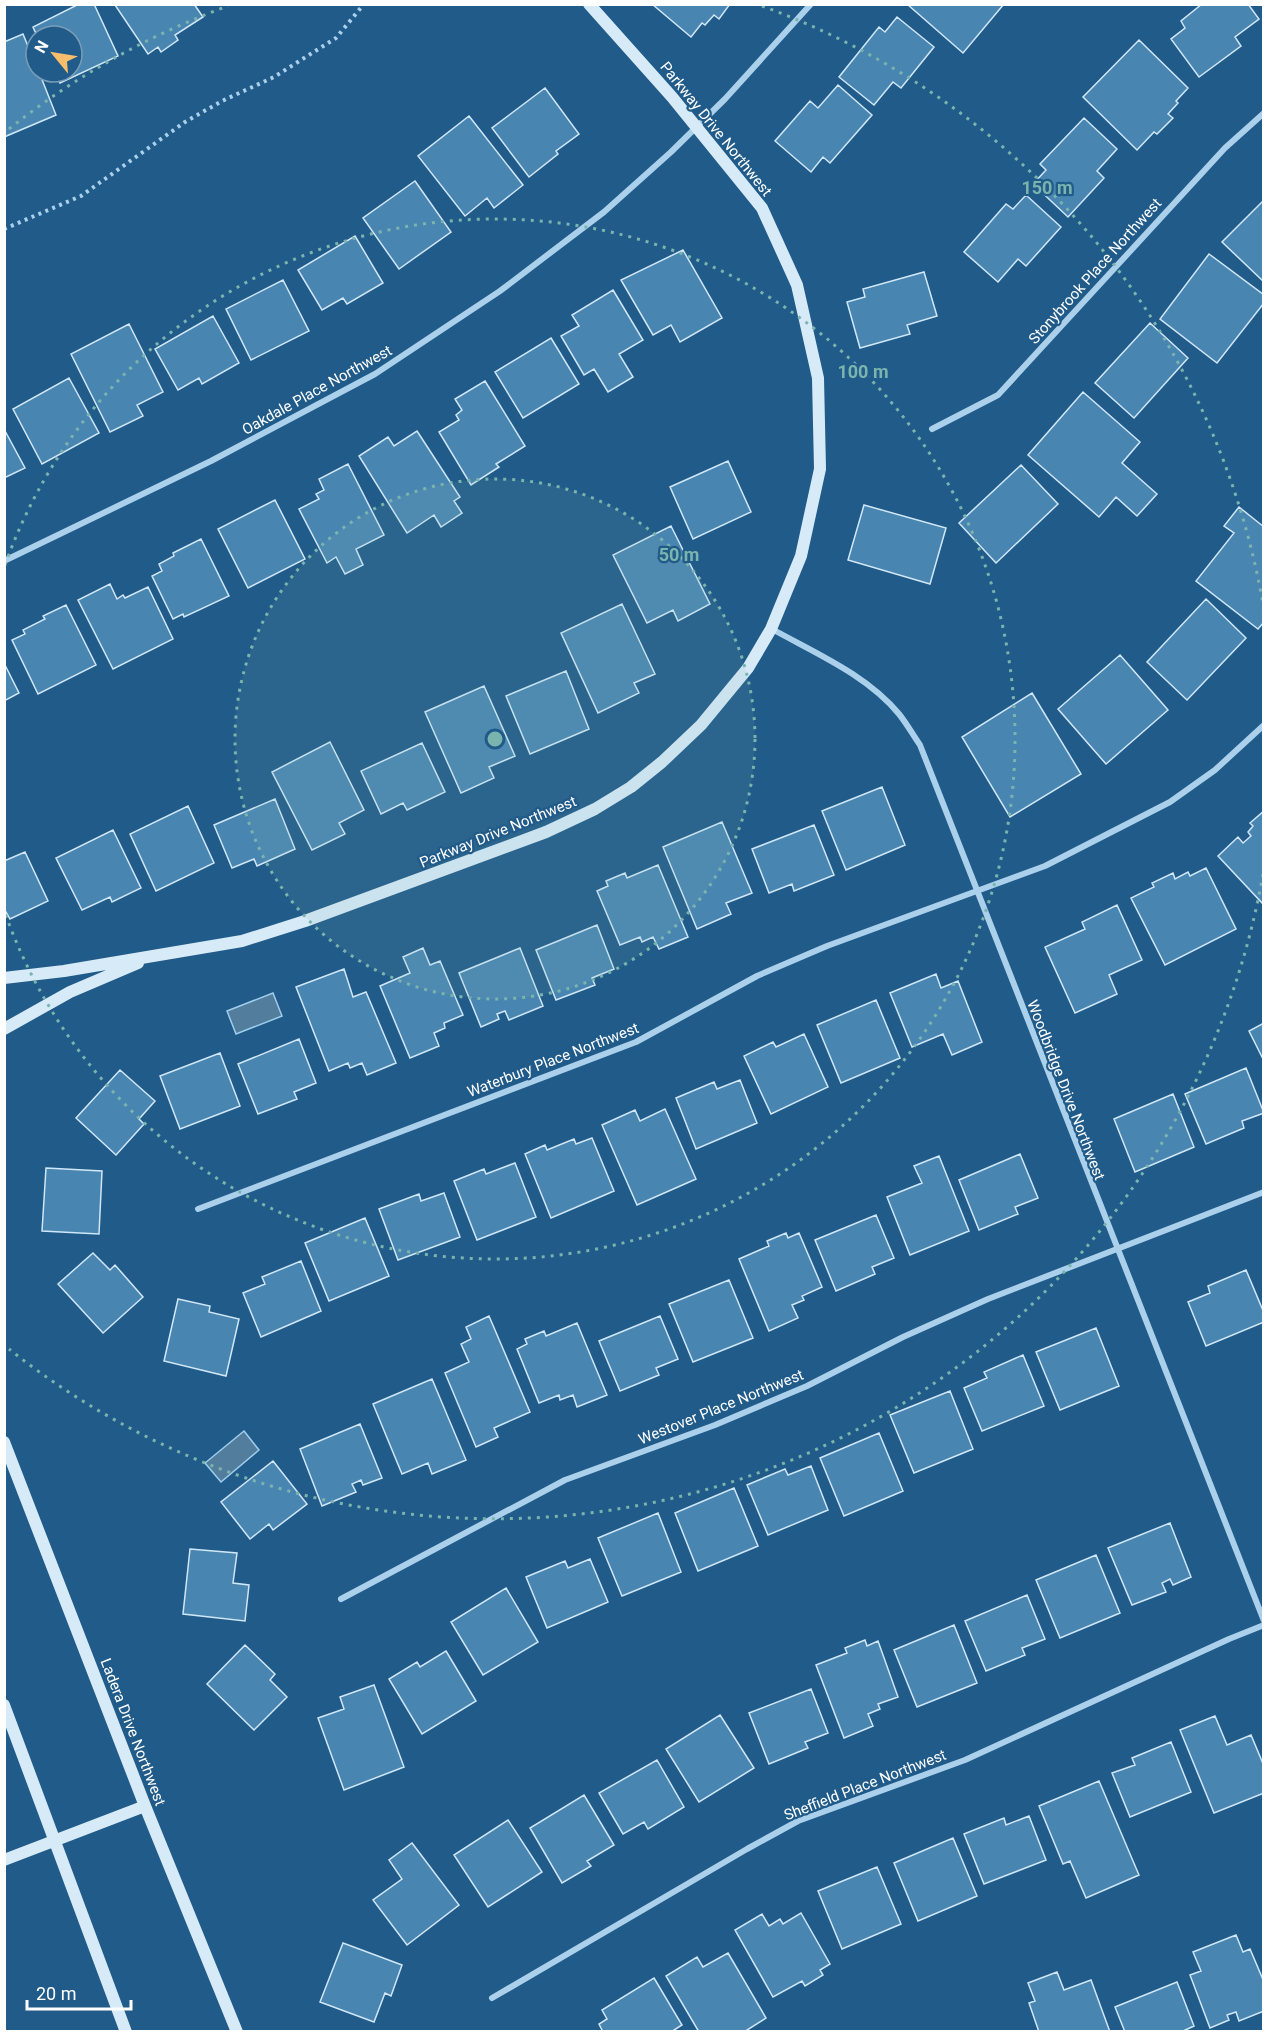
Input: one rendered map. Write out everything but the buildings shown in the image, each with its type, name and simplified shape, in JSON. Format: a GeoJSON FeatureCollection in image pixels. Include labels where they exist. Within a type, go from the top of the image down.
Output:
{"type":"FeatureCollection","features":[{"type":"Feature","properties":{"kind":"street","name":"Parkway Drive Northwest"},"geometry":{"type":"LineString","coordinates":[[4,978],[242,941],[305,921],[546,832],[595,809],[631,787],[662,762],[701,725],[748,668],[771,629],[801,556],[820,469],[818,378],[797,285],[762,208],[697,127],[589,4]]}},
{"type":"Feature","properties":{"kind":"street","name":"Oakdale Place Northwest"},"geometry":{"type":"LineString","coordinates":[[4,561],[231,451],[375,374],[500,291],[595,219],[697,127],[811,4]]}},
{"type":"Feature","properties":{"kind":"street","name":"Stonybrook Place Northwest"},"geometry":{"type":"LineString","coordinates":[[932,429],[998,394],[1225,148],[1263,113]]}},
{"type":"Feature","properties":{"kind":"street","name":"Woodbridge Drive Northwest"},"geometry":{"type":"LineString","coordinates":[[771,629],[840,666],[872,689],[899,713],[920,745],[1263,1623]]}},
{"type":"Feature","properties":{"kind":"street","name":"Waterbury Place Northwest"},"geometry":{"type":"LineString","coordinates":[[198,1209],[636,1042],[757,976],[827,946],[1045,866],[1170,802],[1215,770],[1263,725]]}},
{"type":"Feature","properties":{"kind":"street"},"geometry":{"type":"LineString","coordinates":[[4,1029],[70,992],[156,956]]}},
{"type":"Feature","properties":{"kind":"street","name":"Westover Place Northwest"},"geometry":{"type":"LineString","coordinates":[[342,1599],[565,1480],[715,1425],[807,1386],[903,1337],[988,1299],[1117,1251],[1263,1192]]}},
{"type":"Feature","properties":{"kind":"street","name":"Ladera Drive Northwest"},"geometry":{"type":"LineString","coordinates":[[4,1442],[146,1806],[237,2031]]}},
{"type":"Feature","properties":{"kind":"street","name":"Sheffield Place Northwest"},"geometry":{"type":"LineString","coordinates":[[492,1998],[798,1821],[965,1760],[1263,1623]]}},
{"type":"Feature","properties":{"kind":"street"},"geometry":{"type":"LineString","coordinates":[[4,1705],[126,2031]]}},
{"type":"Feature","properties":{"kind":"street"},"geometry":{"type":"LineString","coordinates":[[4,1860],[146,1806]]}},
{"type":"Feature","properties":{"kind":"path"},"geometry":{"type":"LineString","coordinates":[[4,229],[81,196],[185,122],[222,101],[273,77],[336,38],[364,4]]}},
{"type":"Feature","properties":{"kind":"water"},"geometry":{"type":"Polygon","coordinates":[[[273,993],[282,1016],[236,1034],[227,1011],[273,993]]]}},
{"type":"Feature","properties":{"kind":"water"},"geometry":{"type":"Polygon","coordinates":[[[244,1431],[259,1450],[221,1482],[205,1463],[244,1431]]]}}]}
